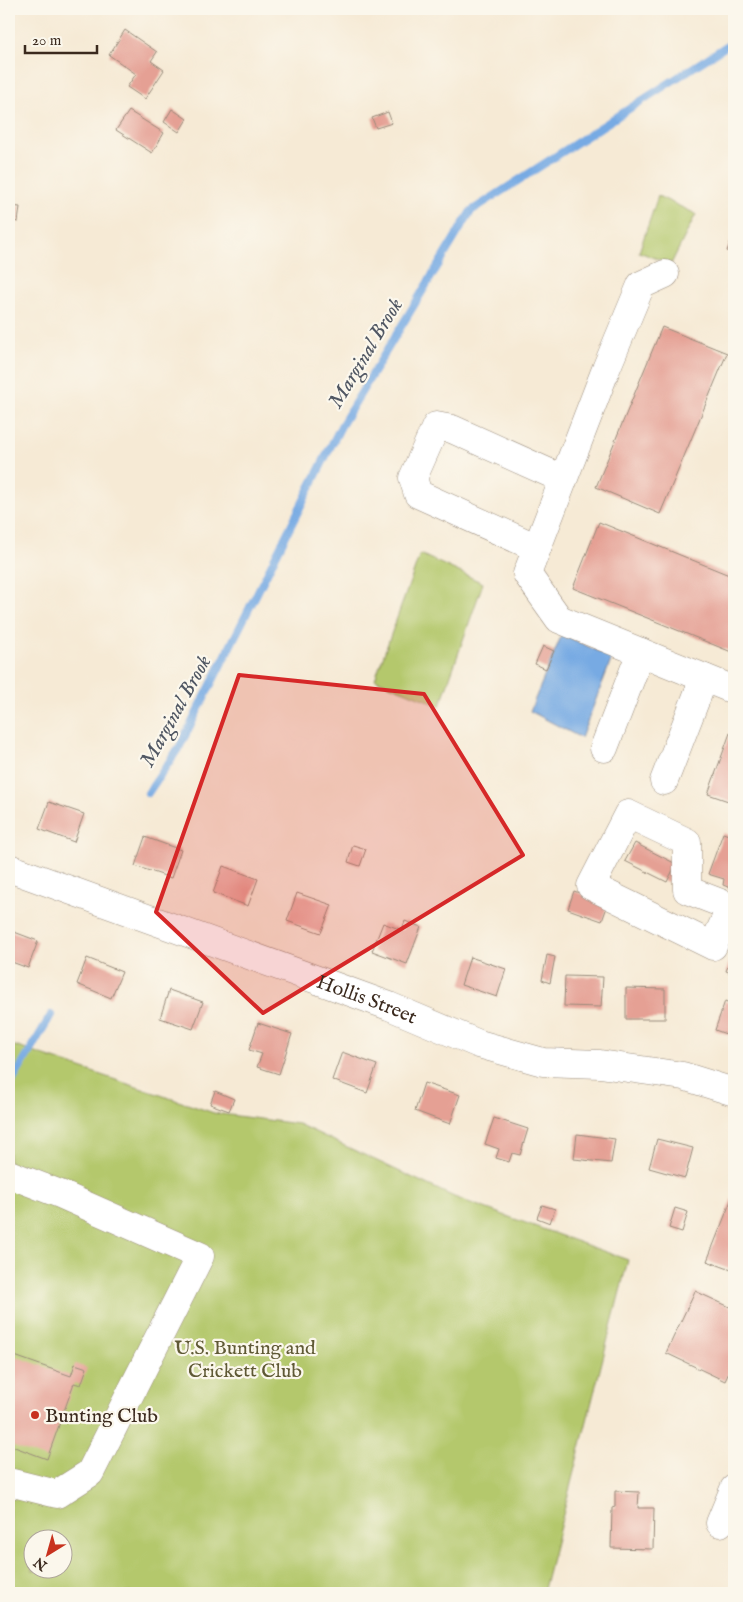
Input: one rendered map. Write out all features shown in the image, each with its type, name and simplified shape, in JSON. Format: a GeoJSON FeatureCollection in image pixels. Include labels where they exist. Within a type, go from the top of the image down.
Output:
{"type":"FeatureCollection","features":[{"type":"Feature","properties":{"kind":"street"},"geometry":{"type":"LineString","coordinates":[[665,274],[641,285],[527,574],[559,619],[734,690]]}},
{"type":"Feature","properties":{"kind":"street"},"geometry":{"type":"LineString","coordinates":[[537,548],[418,494],[413,478],[436,426],[452,429],[563,479]]}},
{"type":"Feature","properties":{"kind":"street"},"geometry":{"type":"LineString","coordinates":[[604,748],[641,652]]}},
{"type":"Feature","properties":{"kind":"street"},"geometry":{"type":"LineString","coordinates":[[664,781],[704,678]]}},
{"type":"Feature","properties":{"kind":"street"},"geometry":{"type":"LineString","coordinates":[[628,814],[687,842],[687,890],[733,908],[713,946],[591,886],[628,814]]}},
{"type":"Feature","properties":{"kind":"street","name":"Hollis Street"},"geometry":{"type":"LineString","coordinates":[[9,868],[389,1006],[479,1044],[544,1062],[600,1064],[683,1076],[734,1092]]}},
{"type":"Feature","properties":{"kind":"street"},"geometry":{"type":"LineString","coordinates":[[9,1174],[60,1194],[200,1256],[90,1473],[57,1494],[9,1482]]}},
{"type":"Feature","properties":{"kind":"street"},"geometry":{"type":"LineString","coordinates":[[720,1523],[734,1488]]}},
{"type":"Feature","properties":{"kind":"highlighted area"},"geometry":{"type":"Polygon","coordinates":[[[239,675],[424,694],[523,855],[263,1013],[156,912],[239,675]]]}},
{"type":"Feature","properties":{"kind":"green space"},"geometry":{"type":"Polygon","coordinates":[[[658,196],[696,214],[671,264],[639,252],[658,196]]]}},
{"type":"Feature","properties":{"kind":"green space"},"geometry":{"type":"Polygon","coordinates":[[[420,554],[483,583],[440,706],[375,679],[420,554]]]}},
{"type":"Feature","properties":{"kind":"green space","name":"U.S. Bunting and Crickett Club"},"geometry":{"type":"Polygon","coordinates":[[[9,1044],[214,1113],[298,1124],[454,1197],[628,1260],[543,1593],[9,1593],[9,1044]]]}},
{"type":"Feature","properties":{"kind":"water"},"geometry":{"type":"Polygon","coordinates":[[[562,634],[612,658],[581,738],[530,711],[562,634]]]}},
{"type":"Feature","properties":{"kind":"building"},"geometry":{"type":"Polygon","coordinates":[[[125,30],[157,52],[151,61],[164,70],[145,99],[127,87],[136,74],[109,55],[125,30]]]}},
{"type":"Feature","properties":{"kind":"building"},"geometry":{"type":"Polygon","coordinates":[[[172,109],[187,119],[179,132],[164,122],[172,109]]]}},
{"type":"Feature","properties":{"kind":"building"},"geometry":{"type":"Polygon","coordinates":[[[129,111],[164,133],[152,153],[116,130],[129,111]]]}},
{"type":"Feature","properties":{"kind":"building"},"geometry":{"type":"Polygon","coordinates":[[[388,112],[392,123],[376,128],[372,118],[388,112]]]}},
{"type":"Feature","properties":{"kind":"building"},"geometry":{"type":"Polygon","coordinates":[[[9,206],[20,207],[18,222],[9,220],[9,206]]]}},
{"type":"Feature","properties":{"kind":"building"},"geometry":{"type":"Polygon","coordinates":[[[734,233],[734,254],[727,251],[734,233]]]}},
{"type":"Feature","properties":{"kind":"building"},"geometry":{"type":"Polygon","coordinates":[[[662,327],[727,353],[660,514],[596,487],[662,327]]]}},
{"type":"Feature","properties":{"kind":"building"},"geometry":{"type":"Polygon","coordinates":[[[599,522],[734,577],[734,653],[573,588],[599,522]]]}},
{"type":"Feature","properties":{"kind":"building"},"geometry":{"type":"Polygon","coordinates":[[[543,646],[554,651],[546,669],[535,664],[543,646]]]}},
{"type":"Feature","properties":{"kind":"building"},"geometry":{"type":"Polygon","coordinates":[[[730,733],[734,735],[734,803],[708,794],[730,733]]]}},
{"type":"Feature","properties":{"kind":"building"},"geometry":{"type":"Polygon","coordinates":[[[49,802],[84,814],[74,842],[39,829],[49,802]]]}},
{"type":"Feature","properties":{"kind":"building"},"geometry":{"type":"Polygon","coordinates":[[[723,833],[734,837],[733,889],[723,885],[724,879],[708,874],[723,833]]]}},
{"type":"Feature","properties":{"kind":"building"},"geometry":{"type":"Polygon","coordinates":[[[145,837],[181,850],[171,878],[135,866],[145,837]]]}},
{"type":"Feature","properties":{"kind":"building"},"geometry":{"type":"Polygon","coordinates":[[[635,843],[676,864],[667,882],[625,861],[635,843]]]}},
{"type":"Feature","properties":{"kind":"building"},"geometry":{"type":"Polygon","coordinates":[[[353,845],[366,849],[360,866],[348,862],[353,845]]]}},
{"type":"Feature","properties":{"kind":"building"},"geometry":{"type":"Polygon","coordinates":[[[223,866],[258,879],[248,906],[213,893],[223,866]]]}},
{"type":"Feature","properties":{"kind":"building"},"geometry":{"type":"Polygon","coordinates":[[[574,891],[608,904],[602,921],[568,909],[574,891]]]}},
{"type":"Feature","properties":{"kind":"building"},"geometry":{"type":"Polygon","coordinates":[[[297,893],[332,905],[321,933],[287,921],[297,893]]]}},
{"type":"Feature","properties":{"kind":"building"},"geometry":{"type":"Polygon","coordinates":[[[405,921],[421,927],[407,964],[372,951],[383,923],[402,930],[405,921]]]}},
{"type":"Feature","properties":{"kind":"building"},"geometry":{"type":"Polygon","coordinates":[[[734,926],[734,951],[725,947],[734,926]]]}},
{"type":"Feature","properties":{"kind":"building"},"geometry":{"type":"Polygon","coordinates":[[[9,930],[38,941],[28,968],[9,961],[9,930]]]}},
{"type":"Feature","properties":{"kind":"building"},"geometry":{"type":"Polygon","coordinates":[[[734,951],[734,974],[726,971],[734,951]]]}},
{"type":"Feature","properties":{"kind":"building"},"geometry":{"type":"Polygon","coordinates":[[[547,955],[555,957],[550,983],[542,980],[547,955]]]}},
{"type":"Feature","properties":{"kind":"building"},"geometry":{"type":"Polygon","coordinates":[[[470,957],[506,969],[497,997],[461,985],[470,957]]]}},
{"type":"Feature","properties":{"kind":"building"},"geometry":{"type":"Polygon","coordinates":[[[87,958],[122,972],[111,998],[77,984],[87,958]]]}},
{"type":"Feature","properties":{"kind":"building"},"geometry":{"type":"Polygon","coordinates":[[[565,976],[603,977],[601,1007],[564,1006],[565,976]]]}},
{"type":"Feature","properties":{"kind":"building"},"geometry":{"type":"Polygon","coordinates":[[[626,988],[665,989],[665,1019],[626,1019],[626,988]]]}},
{"type":"Feature","properties":{"kind":"building"},"geometry":{"type":"Polygon","coordinates":[[[169,990],[203,1002],[193,1029],[160,1018],[169,990]]]}},
{"type":"Feature","properties":{"kind":"building"},"geometry":{"type":"Polygon","coordinates":[[[725,1001],[734,1005],[734,1037],[715,1030],[725,1001]]]}},
{"type":"Feature","properties":{"kind":"building"},"geometry":{"type":"Polygon","coordinates":[[[258,1023],[292,1034],[279,1074],[257,1067],[262,1054],[249,1050],[258,1023]]]}},
{"type":"Feature","properties":{"kind":"building"},"geometry":{"type":"Polygon","coordinates":[[[342,1052],[377,1065],[367,1093],[332,1080],[342,1052]]]}},
{"type":"Feature","properties":{"kind":"building"},"geometry":{"type":"Polygon","coordinates":[[[424,1083],[460,1095],[450,1124],[415,1111],[424,1083]]]}},
{"type":"Feature","properties":{"kind":"building"},"geometry":{"type":"Polygon","coordinates":[[[215,1091],[234,1099],[229,1111],[210,1104],[215,1091]]]}},
{"type":"Feature","properties":{"kind":"building"},"geometry":{"type":"Polygon","coordinates":[[[494,1118],[528,1129],[520,1155],[512,1153],[509,1162],[496,1158],[499,1149],[485,1144],[494,1118]]]}},
{"type":"Feature","properties":{"kind":"building"},"geometry":{"type":"Polygon","coordinates":[[[577,1134],[615,1139],[611,1163],[574,1159],[577,1134]]]}},
{"type":"Feature","properties":{"kind":"building"},"geometry":{"type":"Polygon","coordinates":[[[657,1139],[693,1148],[685,1178],[649,1168],[657,1139]]]}},
{"type":"Feature","properties":{"kind":"building"},"geometry":{"type":"Polygon","coordinates":[[[734,1193],[734,1271],[707,1261],[734,1193]]]}},
{"type":"Feature","properties":{"kind":"building"},"geometry":{"type":"Polygon","coordinates":[[[542,1205],[555,1209],[550,1223],[537,1218],[542,1205]]]}},
{"type":"Feature","properties":{"kind":"building"},"geometry":{"type":"Polygon","coordinates":[[[675,1208],[688,1212],[682,1232],[669,1228],[675,1208]]]}},
{"type":"Feature","properties":{"kind":"building"},"geometry":{"type":"Polygon","coordinates":[[[695,1291],[734,1309],[734,1362],[725,1381],[666,1353],[695,1291]]]}},
{"type":"Feature","properties":{"kind":"building","name":"Bunting Club"},"geometry":{"type":"Polygon","coordinates":[[[9,1354],[71,1376],[75,1364],[87,1368],[81,1385],[74,1383],[47,1459],[9,1445],[9,1354]]]}},
{"type":"Feature","properties":{"kind":"building"},"geometry":{"type":"Polygon","coordinates":[[[615,1491],[639,1492],[638,1508],[654,1508],[653,1549],[611,1548],[612,1508],[615,1507],[615,1491]]]}},
{"type":"Feature","properties":{"kind":"waterway","name":"Marginal Brook"},"geometry":{"type":"LineString","coordinates":[[148,793],[180,746],[341,426],[471,211],[734,41]]}},
{"type":"Feature","properties":{"kind":"waterway","name":"Marginal Brook"},"geometry":{"type":"LineString","coordinates":[[9,1087],[51,1015]]}},
{"type":"Feature","properties":{"kind":"place","name":"Bunting Club"},"geometry":{"type":"Point","coordinates":[35,1415]}}]}
